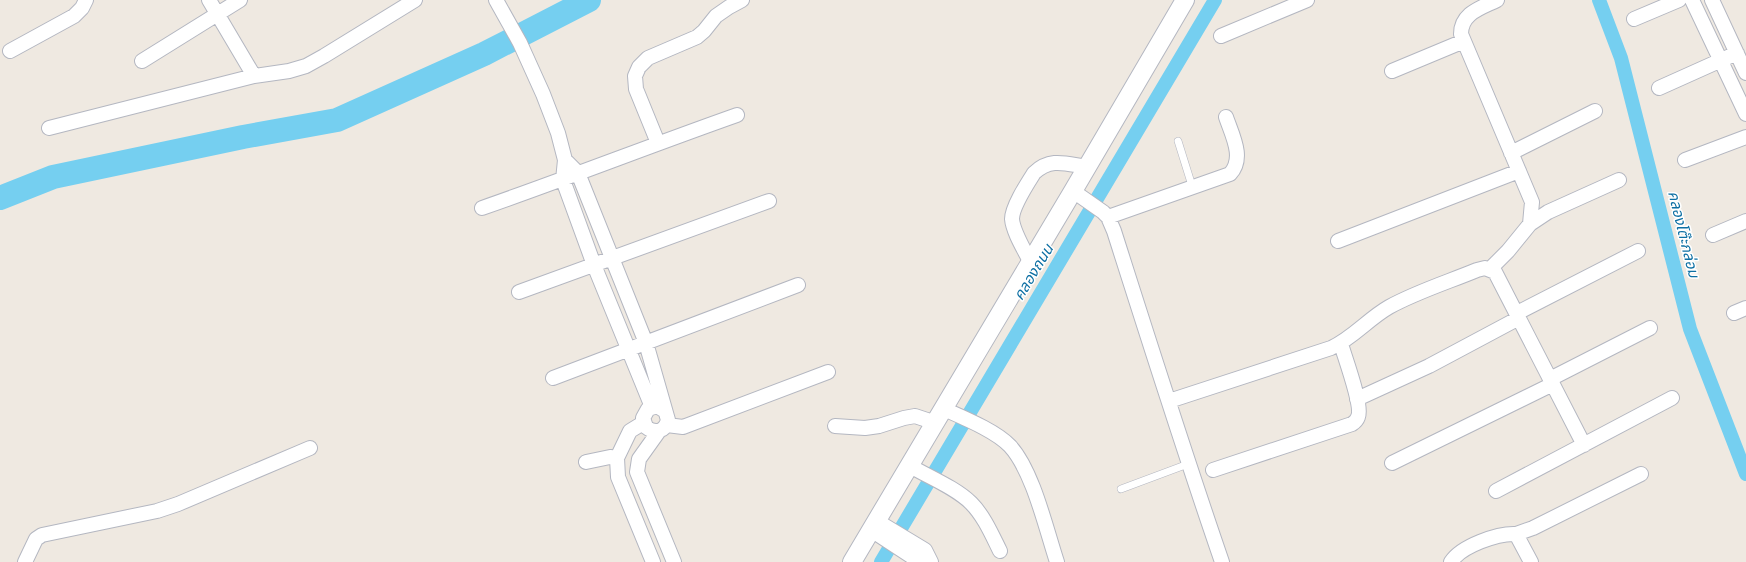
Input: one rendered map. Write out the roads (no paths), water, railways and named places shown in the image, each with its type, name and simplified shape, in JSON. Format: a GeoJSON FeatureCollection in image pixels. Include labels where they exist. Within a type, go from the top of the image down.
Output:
{"type":"FeatureCollection","features":[{"type":"Feature","properties":{"kind":"street"},"geometry":{"type":"LineString","coordinates":[[10,51],[74,16],[82,8],[86,0]]}},
{"type":"Feature","properties":{"kind":"street"},"geometry":{"type":"LineString","coordinates":[[209,0],[254,76]]}},
{"type":"Feature","properties":{"kind":"street"},"geometry":{"type":"LineString","coordinates":[[142,60],[240,0]]}},
{"type":"Feature","properties":{"kind":"street"},"geometry":{"type":"LineString","coordinates":[[50,128],[254,76],[289,71],[306,66],[415,0]]}},
{"type":"Feature","properties":{"kind":"street"},"geometry":{"type":"LineString","coordinates":[[496,0],[520,43],[543,94],[558,133],[565,160],[563,180],[594,265],[652,407]]}},
{"type":"Feature","properties":{"kind":"street"},"geometry":{"type":"LineString","coordinates":[[658,143],[636,89],[635,76],[639,68],[648,58],[697,37],[716,16],[742,0]]}},
{"type":"Feature","properties":{"kind":"street"},"geometry":{"type":"LineString","coordinates":[[852,562],[879,528],[1031,263],[1077,194],[1087,167],[1185,0]]}},
{"type":"Feature","properties":{"kind":"street"},"geometry":{"type":"LineString","coordinates":[[1220,36],[1307,0]]}},
{"type":"Feature","properties":{"kind":"street"},"geometry":{"type":"LineString","coordinates":[[1496,0],[1469,15],[1463,21],[1461,34],[1532,202],[1530,224]]}},
{"type":"Feature","properties":{"kind":"street"},"geometry":{"type":"LineString","coordinates":[[1634,20],[1679,0]]}},
{"type":"Feature","properties":{"kind":"street"},"geometry":{"type":"LineString","coordinates":[[1692,0],[1746,114]]}},
{"type":"Feature","properties":{"kind":"street"},"geometry":{"type":"LineString","coordinates":[[1712,0],[1746,73]]}},
{"type":"Feature","properties":{"kind":"street"},"geometry":{"type":"LineString","coordinates":[[1392,71],[1464,41]]}},
{"type":"Feature","properties":{"kind":"street"},"geometry":{"type":"LineString","coordinates":[[1659,88],[1737,53]]}},
{"type":"Feature","properties":{"kind":"street"},"geometry":{"type":"LineString","coordinates":[[1511,153],[1595,111]]}},
{"type":"Feature","properties":{"kind":"street"},"geometry":{"type":"LineString","coordinates":[[482,208],[563,180],[658,143],[737,115]]}},
{"type":"Feature","properties":{"kind":"street"},"geometry":{"type":"LineString","coordinates":[[1106,215],[1193,189],[1230,174],[1236,168],[1237,152],[1226,117]]}},
{"type":"Feature","properties":{"kind":"street"},"geometry":{"type":"LineString","coordinates":[[1686,160],[1746,137]]}},
{"type":"Feature","properties":{"kind":"street"},"geometry":{"type":"LineString","coordinates":[[565,160],[578,173],[646,342],[664,401],[664,422],[639,459],[637,472],[674,562]]}},
{"type":"Feature","properties":{"kind":"street"},"geometry":{"type":"LineString","coordinates":[[1031,263],[1012,219],[1013,212],[1034,174],[1038,169],[1054,162],[1087,167]]}},
{"type":"Feature","properties":{"kind":"street"},"geometry":{"type":"LineString","coordinates":[[1338,241],[1519,171]]}},
{"type":"Feature","properties":{"kind":"street"},"geometry":{"type":"LineString","coordinates":[[1490,269],[1508,251],[1530,224],[1548,212],[1619,180]]}},
{"type":"Feature","properties":{"kind":"street"},"geometry":{"type":"LineString","coordinates":[[1077,194],[1106,215],[1114,231],[1170,401],[1188,464],[1222,562]]}},
{"type":"Feature","properties":{"kind":"street"},"geometry":{"type":"LineString","coordinates":[[519,292],[769,201]]}},
{"type":"Feature","properties":{"kind":"street"},"geometry":{"type":"LineString","coordinates":[[1713,235],[1746,221]]}},
{"type":"Feature","properties":{"kind":"street"},"geometry":{"type":"LineString","coordinates":[[1357,399],[1429,366],[1638,250]]}},
{"type":"Feature","properties":{"kind":"street"},"geometry":{"type":"LineString","coordinates":[[1170,401],[1341,344],[1377,315],[1404,300],[1477,270],[1490,269],[1496,272],[1584,445]]}},
{"type":"Feature","properties":{"kind":"street"},"geometry":{"type":"LineString","coordinates":[[553,378],[798,285]]}},
{"type":"Feature","properties":{"kind":"street"},"geometry":{"type":"LineString","coordinates":[[1392,463],[1650,328]]}},
{"type":"Feature","properties":{"kind":"street"},"geometry":{"type":"LineString","coordinates":[[1213,470],[1352,424],[1360,412],[1341,344]]}},
{"type":"Feature","properties":{"kind":"street"},"geometry":{"type":"LineString","coordinates":[[643,423],[650,430],[664,422],[683,427],[828,372]]}},
{"type":"Feature","properties":{"kind":"street"},"geometry":{"type":"LineString","coordinates":[[1496,491],[1672,398]]}},
{"type":"Feature","properties":{"kind":"street"},"geometry":{"type":"LineString","coordinates":[[643,423],[644,413],[652,407],[662,408],[664,422]]}},
{"type":"Feature","properties":{"kind":"street"},"geometry":{"type":"LineString","coordinates":[[835,426],[865,428],[879,426],[915,416],[944,415],[979,425],[1010,446],[1023,463],[1031,482],[1057,562]]}},
{"type":"Feature","properties":{"kind":"street"},"geometry":{"type":"LineString","coordinates":[[643,423],[630,431],[617,458],[618,476],[653,562]]}},
{"type":"Feature","properties":{"kind":"street"},"geometry":{"type":"LineString","coordinates":[[25,562],[36,539],[42,535],[157,511],[178,504],[310,448]]}},
{"type":"Feature","properties":{"kind":"street"},"geometry":{"type":"LineString","coordinates":[[586,462],[610,457],[617,458]]}},
{"type":"Feature","properties":{"kind":"street"},"geometry":{"type":"LineString","coordinates":[[913,468],[958,493],[972,503],[1000,551]]}},
{"type":"Feature","properties":{"kind":"street"},"geometry":{"type":"LineString","coordinates":[[1451,562],[1463,550],[1496,536],[1516,534],[1533,528],[1641,474]]}},
{"type":"Feature","properties":{"kind":"street"},"geometry":{"type":"LineString","coordinates":[[879,528],[909,547],[920,562]]}},
{"type":"Feature","properties":{"kind":"street"},"geometry":{"type":"LineString","coordinates":[[1516,534],[1531,562]]}},
{"type":"Feature","properties":{"kind":"street"},"geometry":{"type":"LineString","coordinates":[[909,547],[925,550],[932,562]]}},
{"type":"Feature","properties":{"kind":"lane"},"geometry":{"type":"LineString","coordinates":[[1178,141],[1193,189]]}},
{"type":"Feature","properties":{"kind":"lane"},"geometry":{"type":"LineString","coordinates":[[1121,489],[1188,464]]}},
{"type":"Feature","properties":{"kind":"waterway"},"geometry":{"type":"LineString","coordinates":[[0,198],[53,177],[243,137],[337,120],[484,54],[589,0]]}},
{"type":"Feature","properties":{"kind":"waterway","name":"คลองถนน"},"geometry":{"type":"LineString","coordinates":[[881,562],[1215,0]]}},
{"type":"Feature","properties":{"kind":"waterway","name":"คลองโต๊ะกล่อม"},"geometry":{"type":"LineString","coordinates":[[1599,0],[1621,58],[1690,329],[1746,474]]}}]}
